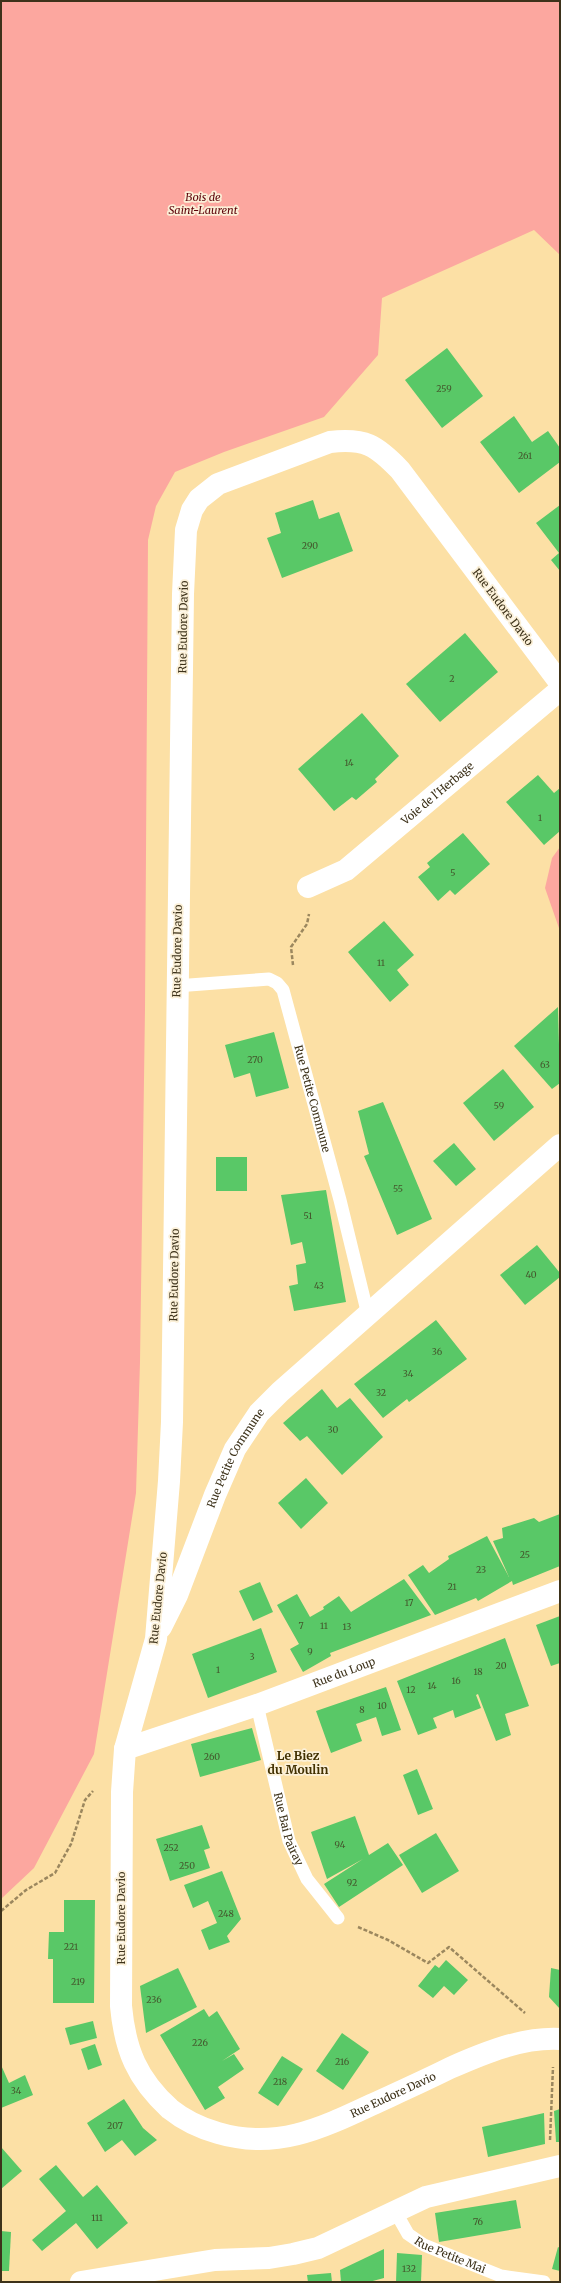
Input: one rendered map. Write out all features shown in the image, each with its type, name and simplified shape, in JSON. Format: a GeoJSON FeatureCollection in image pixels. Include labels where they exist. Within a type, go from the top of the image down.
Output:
{"type":"FeatureCollection","features":[{"type":"Feature","properties":{"kind":"street","name":"Rue Eudore Davio"},"geometry":{"type":"LineString","coordinates":[[553,2039],[479,2055],[330,2124],[304,2134],[256,2140],[229,2136],[201,2129],[180,2118],[150,2089],[138,2072],[123,2027],[121,2006],[122,1792],[125,1749],[156,1639],[169,1480],[172,1422],[176,986],[184,550],[186,530],[192,510],[199,498],[218,484],[330,442],[349,440],[368,443],[383,452],[400,470],[560,683]]}},
{"type":"Feature","properties":{"kind":"street","name":"Voie de l'Herbage"},"geometry":{"type":"LineString","coordinates":[[308,887],[346,870],[560,690]]}},
{"type":"Feature","properties":{"kind":"street","name":"Rue Petite Commune"},"geometry":{"type":"LineString","coordinates":[[156,1639],[177,1595],[215,1495],[235,1449],[259,1413],[280,1392],[560,1145]]}},
{"type":"Feature","properties":{"kind":"street","name":"Rue du Loup"},"geometry":{"type":"LineString","coordinates":[[125,1749],[257,1705],[560,1591]]}},
{"type":"Feature","properties":{"kind":"street"},"geometry":{"type":"LineString","coordinates":[[81,2282],[215,2260],[269,2258],[318,2248],[426,2197],[554,2167]]}},
{"type":"Feature","properties":{"kind":"lane"},"geometry":{"type":"LineString","coordinates":[[176,986],[258,979],[269,979],[277,983]]}},
{"type":"Feature","properties":{"kind":"lane","name":"Rue Petite Commune"},"geometry":{"type":"LineString","coordinates":[[277,983],[283,990],[295,1031],[368,1315]]}},
{"type":"Feature","properties":{"kind":"lane","name":"Rue Bai Pairay"},"geometry":{"type":"LineString","coordinates":[[257,1705],[289,1841],[307,1879],[338,1918]]}},
{"type":"Feature","properties":{"kind":"lane","name":"Rue Petite Mai"},"geometry":{"type":"LineString","coordinates":[[395,2211],[408,2234],[424,2245],[501,2276],[544,2282]]}},
{"type":"Feature","properties":{"kind":"path"},"geometry":{"type":"LineString","coordinates":[[277,983],[294,974],[291,947],[300,935]]}},
{"type":"Feature","properties":{"kind":"path"},"geometry":{"type":"LineString","coordinates":[[1,1911],[26,1890],[55,1873],[71,1844],[85,1800]]}},
{"type":"Feature","properties":{"kind":"path"},"geometry":{"type":"LineString","coordinates":[[338,1918],[388,1940],[428,1963],[449,1947],[553,2039],[554,2167]]}},
{"type":"Feature","properties":{"kind":"green space","name":"Bois de Saint-Laurent"},"geometry":{"type":"Polygon","coordinates":[[[1,1],[560,1],[560,255],[534,230],[382,298],[378,355],[324,417],[224,452],[175,472],[156,506],[148,540],[145,1009],[140,1362],[136,1493],[94,1754],[34,1868],[1,1899],[1,1]]]}},
{"type":"Feature","properties":{"kind":"green space"},"geometry":{"type":"Polygon","coordinates":[[[560,847],[560,931],[545,888],[552,858],[560,847]]]}},
{"type":"Feature","properties":{"kind":"building"},"geometry":{"type":"Polygon","coordinates":[[[447,348],[483,396],[442,428],[405,380],[447,348]]]}},
{"type":"Feature","properties":{"kind":"building"},"geometry":{"type":"Polygon","coordinates":[[[514,416],[532,442],[548,431],[560,448],[560,462],[519,493],[480,442],[514,416]]]}},
{"type":"Feature","properties":{"kind":"building"},"geometry":{"type":"Polygon","coordinates":[[[313,500],[319,519],[339,512],[353,551],[282,578],[267,538],[281,533],[275,513],[313,500]]]}},
{"type":"Feature","properties":{"kind":"building"},"geometry":{"type":"Polygon","coordinates":[[[560,505],[560,571],[551,560],[559,553],[536,523],[560,505]]]}},
{"type":"Feature","properties":{"kind":"building"},"geometry":{"type":"Polygon","coordinates":[[[465,633],[498,672],[440,722],[406,684],[465,633]]]}},
{"type":"Feature","properties":{"kind":"building"},"geometry":{"type":"Polygon","coordinates":[[[362,713],[399,756],[375,779],[377,782],[356,800],[352,797],[334,811],[298,769],[362,713]]]}},
{"type":"Feature","properties":{"kind":"building"},"geometry":{"type":"Polygon","coordinates":[[[538,775],[554,793],[560,788],[560,831],[544,845],[506,802],[538,775]]]}},
{"type":"Feature","properties":{"kind":"building"},"geometry":{"type":"Polygon","coordinates":[[[463,833],[490,864],[455,895],[450,890],[438,901],[418,877],[430,867],[427,863],[463,833]]]}},
{"type":"Feature","properties":{"kind":"building"},"geometry":{"type":"Polygon","coordinates":[[[384,921],[414,955],[397,970],[409,985],[390,1002],[348,952],[384,921]]]}},
{"type":"Feature","properties":{"kind":"building"},"geometry":{"type":"Polygon","coordinates":[[[558,1007],[560,1083],[552,1089],[514,1046],[558,1007]]]}},
{"type":"Feature","properties":{"kind":"building"},"geometry":{"type":"Polygon","coordinates":[[[274,1032],[289,1088],[256,1097],[250,1073],[234,1078],[225,1045],[274,1032]]]}},
{"type":"Feature","properties":{"kind":"building"},"geometry":{"type":"Polygon","coordinates":[[[503,1069],[534,1107],[494,1141],[463,1103],[503,1069]]]}},
{"type":"Feature","properties":{"kind":"building"},"geometry":{"type":"Polygon","coordinates":[[[383,1102],[432,1219],[397,1235],[364,1156],[369,1154],[358,1111],[383,1102]]]}},
{"type":"Feature","properties":{"kind":"building"},"geometry":{"type":"Polygon","coordinates":[[[454,1143],[476,1169],[456,1186],[433,1161],[454,1143]]]}},
{"type":"Feature","properties":{"kind":"building"},"geometry":{"type":"Polygon","coordinates":[[[216,1157],[247,1157],[247,1191],[216,1191],[216,1157]]]}},
{"type":"Feature","properties":{"kind":"building"},"geometry":{"type":"Polygon","coordinates":[[[326,1190],[346,1302],[294,1311],[289,1286],[298,1284],[296,1265],[306,1263],[302,1242],[291,1245],[281,1195],[326,1190]]]}},
{"type":"Feature","properties":{"kind":"building"},"geometry":{"type":"Polygon","coordinates":[[[537,1245],[560,1273],[560,1277],[525,1305],[500,1275],[537,1245]]]}},
{"type":"Feature","properties":{"kind":"building"},"geometry":{"type":"Polygon","coordinates":[[[436,1320],[467,1359],[409,1402],[407,1399],[383,1418],[354,1384],[436,1320]]]}},
{"type":"Feature","properties":{"kind":"building"},"geometry":{"type":"Polygon","coordinates":[[[322,1389],[337,1408],[350,1398],[383,1437],[342,1475],[307,1436],[300,1441],[283,1423],[322,1389]]]}},
{"type":"Feature","properties":{"kind":"building"},"geometry":{"type":"Polygon","coordinates":[[[306,1478],[328,1503],[301,1529],[278,1503],[306,1478]]]}},
{"type":"Feature","properties":{"kind":"building"},"geometry":{"type":"Polygon","coordinates":[[[560,1514],[560,1566],[513,1585],[512,1581],[478,1601],[476,1598],[435,1615],[408,1575],[423,1565],[429,1573],[449,1559],[448,1556],[487,1536],[509,1577],[493,1541],[503,1538],[502,1528],[534,1518],[539,1522],[560,1514]]]}},
{"type":"Feature","properties":{"kind":"building"},"geometry":{"type":"Polygon","coordinates":[[[404,1579],[431,1615],[330,1653],[331,1656],[303,1672],[290,1649],[299,1644],[277,1605],[297,1594],[310,1617],[324,1609],[323,1607],[339,1596],[351,1612],[404,1579]]]}},
{"type":"Feature","properties":{"kind":"building"},"geometry":{"type":"Polygon","coordinates":[[[260,1582],[273,1612],[253,1621],[239,1591],[260,1582]]]}},
{"type":"Feature","properties":{"kind":"building"},"geometry":{"type":"Polygon","coordinates":[[[560,1616],[560,1663],[551,1666],[536,1625],[560,1616]]]}},
{"type":"Feature","properties":{"kind":"building"},"geometry":{"type":"Polygon","coordinates":[[[261,1628],[277,1672],[208,1698],[192,1654],[261,1628]]]}},
{"type":"Feature","properties":{"kind":"building"},"geometry":{"type":"Polygon","coordinates":[[[505,1638],[529,1706],[505,1714],[511,1735],[496,1741],[478,1694],[476,1695],[481,1708],[455,1718],[453,1710],[433,1718],[437,1728],[418,1735],[397,1681],[505,1638]]]}},
{"type":"Feature","properties":{"kind":"building"},"geometry":{"type":"Polygon","coordinates":[[[386,1687],[401,1730],[382,1736],[376,1717],[356,1724],[362,1741],[331,1753],[316,1711],[386,1687]]]}},
{"type":"Feature","properties":{"kind":"building"},"geometry":{"type":"Polygon","coordinates":[[[252,1728],[261,1760],[200,1777],[191,1744],[252,1728]]]}},
{"type":"Feature","properties":{"kind":"building"},"geometry":{"type":"Polygon","coordinates":[[[417,1769],[433,1809],[418,1815],[403,1775],[417,1769]]]}},
{"type":"Feature","properties":{"kind":"building"},"geometry":{"type":"Polygon","coordinates":[[[355,1816],[369,1855],[388,1843],[403,1865],[339,1907],[324,1884],[363,1859],[327,1879],[311,1832],[355,1816]]]}},
{"type":"Feature","properties":{"kind":"building"},"geometry":{"type":"Polygon","coordinates":[[[202,1825],[210,1848],[204,1850],[210,1868],[170,1881],[156,1839],[202,1825]]]}},
{"type":"Feature","properties":{"kind":"building"},"geometry":{"type":"Polygon","coordinates":[[[436,1833],[459,1871],[422,1893],[399,1855],[436,1833]]]}},
{"type":"Feature","properties":{"kind":"building"},"geometry":{"type":"Polygon","coordinates":[[[222,1871],[241,1919],[227,1936],[230,1942],[209,1950],[201,1930],[217,1923],[208,1901],[193,1908],[184,1885],[222,1871]]]}},
{"type":"Feature","properties":{"kind":"building"},"geometry":{"type":"Polygon","coordinates":[[[64,1900],[95,1900],[94,2003],[53,2003],[53,1959],[48,1959],[49,1932],[64,1932],[64,1900]]]}},
{"type":"Feature","properties":{"kind":"building"},"geometry":{"type":"Polygon","coordinates":[[[446,1960],[468,1980],[454,1995],[444,1986],[433,1998],[418,1986],[435,1965],[439,1968],[446,1960]]]}},
{"type":"Feature","properties":{"kind":"building"},"geometry":{"type":"Polygon","coordinates":[[[178,1968],[197,2007],[146,2033],[140,1986],[178,1968]]]}},
{"type":"Feature","properties":{"kind":"building"},"geometry":{"type":"Polygon","coordinates":[[[551,1968],[560,1970],[560,2009],[549,1997],[551,1968]]]}},
{"type":"Feature","properties":{"kind":"building"},"geometry":{"type":"Polygon","coordinates":[[[204,2009],[209,2017],[217,2011],[240,2049],[222,2061],[234,2054],[244,2069],[218,2087],[225,2098],[205,2110],[160,2035],[204,2009]]]}},
{"type":"Feature","properties":{"kind":"building"},"geometry":{"type":"Polygon","coordinates":[[[93,2021],[97,2038],[70,2045],[65,2028],[93,2021]]]}},
{"type":"Feature","properties":{"kind":"building"},"geometry":{"type":"Polygon","coordinates":[[[342,2033],[369,2052],[343,2090],[316,2071],[342,2033]]]}},
{"type":"Feature","properties":{"kind":"building"},"geometry":{"type":"Polygon","coordinates":[[[95,2044],[102,2065],[88,2070],[81,2049],[95,2044]]]}},
{"type":"Feature","properties":{"kind":"building"},"geometry":{"type":"Polygon","coordinates":[[[282,2056],[303,2069],[278,2106],[258,2093],[282,2056]]]}},
{"type":"Feature","properties":{"kind":"building"},"geometry":{"type":"Polygon","coordinates":[[[1,2065],[9,2083],[25,2075],[33,2095],[1,2108],[1,2065]]]}},
{"type":"Feature","properties":{"kind":"building"},"geometry":{"type":"Polygon","coordinates":[[[124,2099],[143,2128],[157,2140],[135,2156],[122,2140],[105,2152],[87,2123],[124,2099]]]}},
{"type":"Feature","properties":{"kind":"building"},"geometry":{"type":"Polygon","coordinates":[[[560,2109],[560,2142],[556,2142],[554,2111],[560,2109]]]}},
{"type":"Feature","properties":{"kind":"building"},"geometry":{"type":"Polygon","coordinates":[[[544,2113],[545,2144],[488,2157],[482,2127],[544,2113]]]}},
{"type":"Feature","properties":{"kind":"building"},"geometry":{"type":"Polygon","coordinates":[[[1,2147],[22,2171],[1,2189],[1,2147]]]}},
{"type":"Feature","properties":{"kind":"building"},"geometry":{"type":"Polygon","coordinates":[[[56,2165],[83,2197],[97,2185],[128,2223],[97,2249],[76,2223],[42,2251],[32,2240],[66,2211],[39,2179],[56,2165]]]}},
{"type":"Feature","properties":{"kind":"building"},"geometry":{"type":"Polygon","coordinates":[[[516,2200],[521,2228],[439,2242],[435,2213],[516,2200]]]}},
{"type":"Feature","properties":{"kind":"building"},"geometry":{"type":"Polygon","coordinates":[[[1,2231],[11,2232],[9,2271],[1,2271],[1,2231]]]}},
{"type":"Feature","properties":{"kind":"building"},"geometry":{"type":"Polygon","coordinates":[[[558,2247],[560,2248],[560,2271],[552,2269],[558,2247]]]}},
{"type":"Feature","properties":{"kind":"building"},"geometry":{"type":"Polygon","coordinates":[[[384,2249],[384,2278],[369,2282],[341,2282],[340,2270],[384,2249]]]}},
{"type":"Feature","properties":{"kind":"building"},"geometry":{"type":"Polygon","coordinates":[[[397,2253],[422,2255],[421,2282],[396,2282],[397,2253]]]}},
{"type":"Feature","properties":{"kind":"building"},"geometry":{"type":"Polygon","coordinates":[[[331,2273],[332,2282],[308,2282],[307,2275],[331,2273]]]}},
{"type":"Feature","properties":{"kind":"district","name":"Le Biez du Moulin"},"geometry":{"type":"Point","coordinates":[298,1762]}}]}
